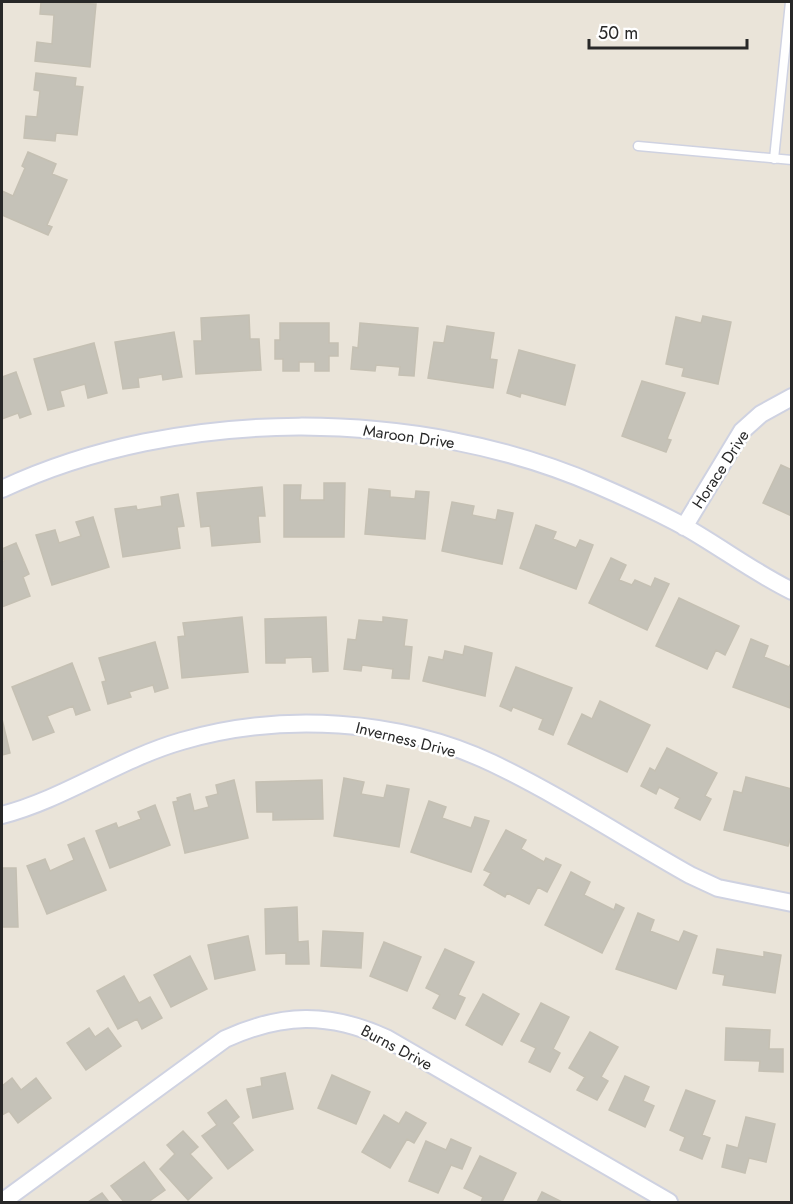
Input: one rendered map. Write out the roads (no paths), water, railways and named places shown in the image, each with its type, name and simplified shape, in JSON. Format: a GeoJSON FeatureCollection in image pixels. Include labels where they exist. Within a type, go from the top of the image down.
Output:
{"type":"FeatureCollection","features":[{"type":"Feature","properties":{"kind":"street","name":"Horace Drive"},"geometry":{"type":"LineString","coordinates":[[684,527],[742,431],[760,414],[792,397]]}},
{"type":"Feature","properties":{"kind":"street","name":"Maroon Drive"},"geometry":{"type":"LineString","coordinates":[[2,489],[82,459],[155,441],[220,432],[340,427],[396,432],[462,442],[595,484],[684,527],[792,591]]}},
{"type":"Feature","properties":{"kind":"street","name":"Inverness Drive"},"geometry":{"type":"LineString","coordinates":[[2,816],[39,803],[146,752],[183,740],[266,726],[306,723],[355,725],[447,747],[490,762],[528,781],[690,875],[718,888],[792,903]]}},
{"type":"Feature","properties":{"kind":"street","name":"Burns Drive"},"geometry":{"type":"LineString","coordinates":[[2,1203],[225,1039],[250,1028],[306,1018],[337,1020],[386,1038],[669,1203]]}},
{"type":"Feature","properties":{"kind":"lane"},"geometry":{"type":"LineString","coordinates":[[774,159],[790,2]]}},
{"type":"Feature","properties":{"kind":"lane"},"geometry":{"type":"LineString","coordinates":[[638,146],[792,160]]}}]}
